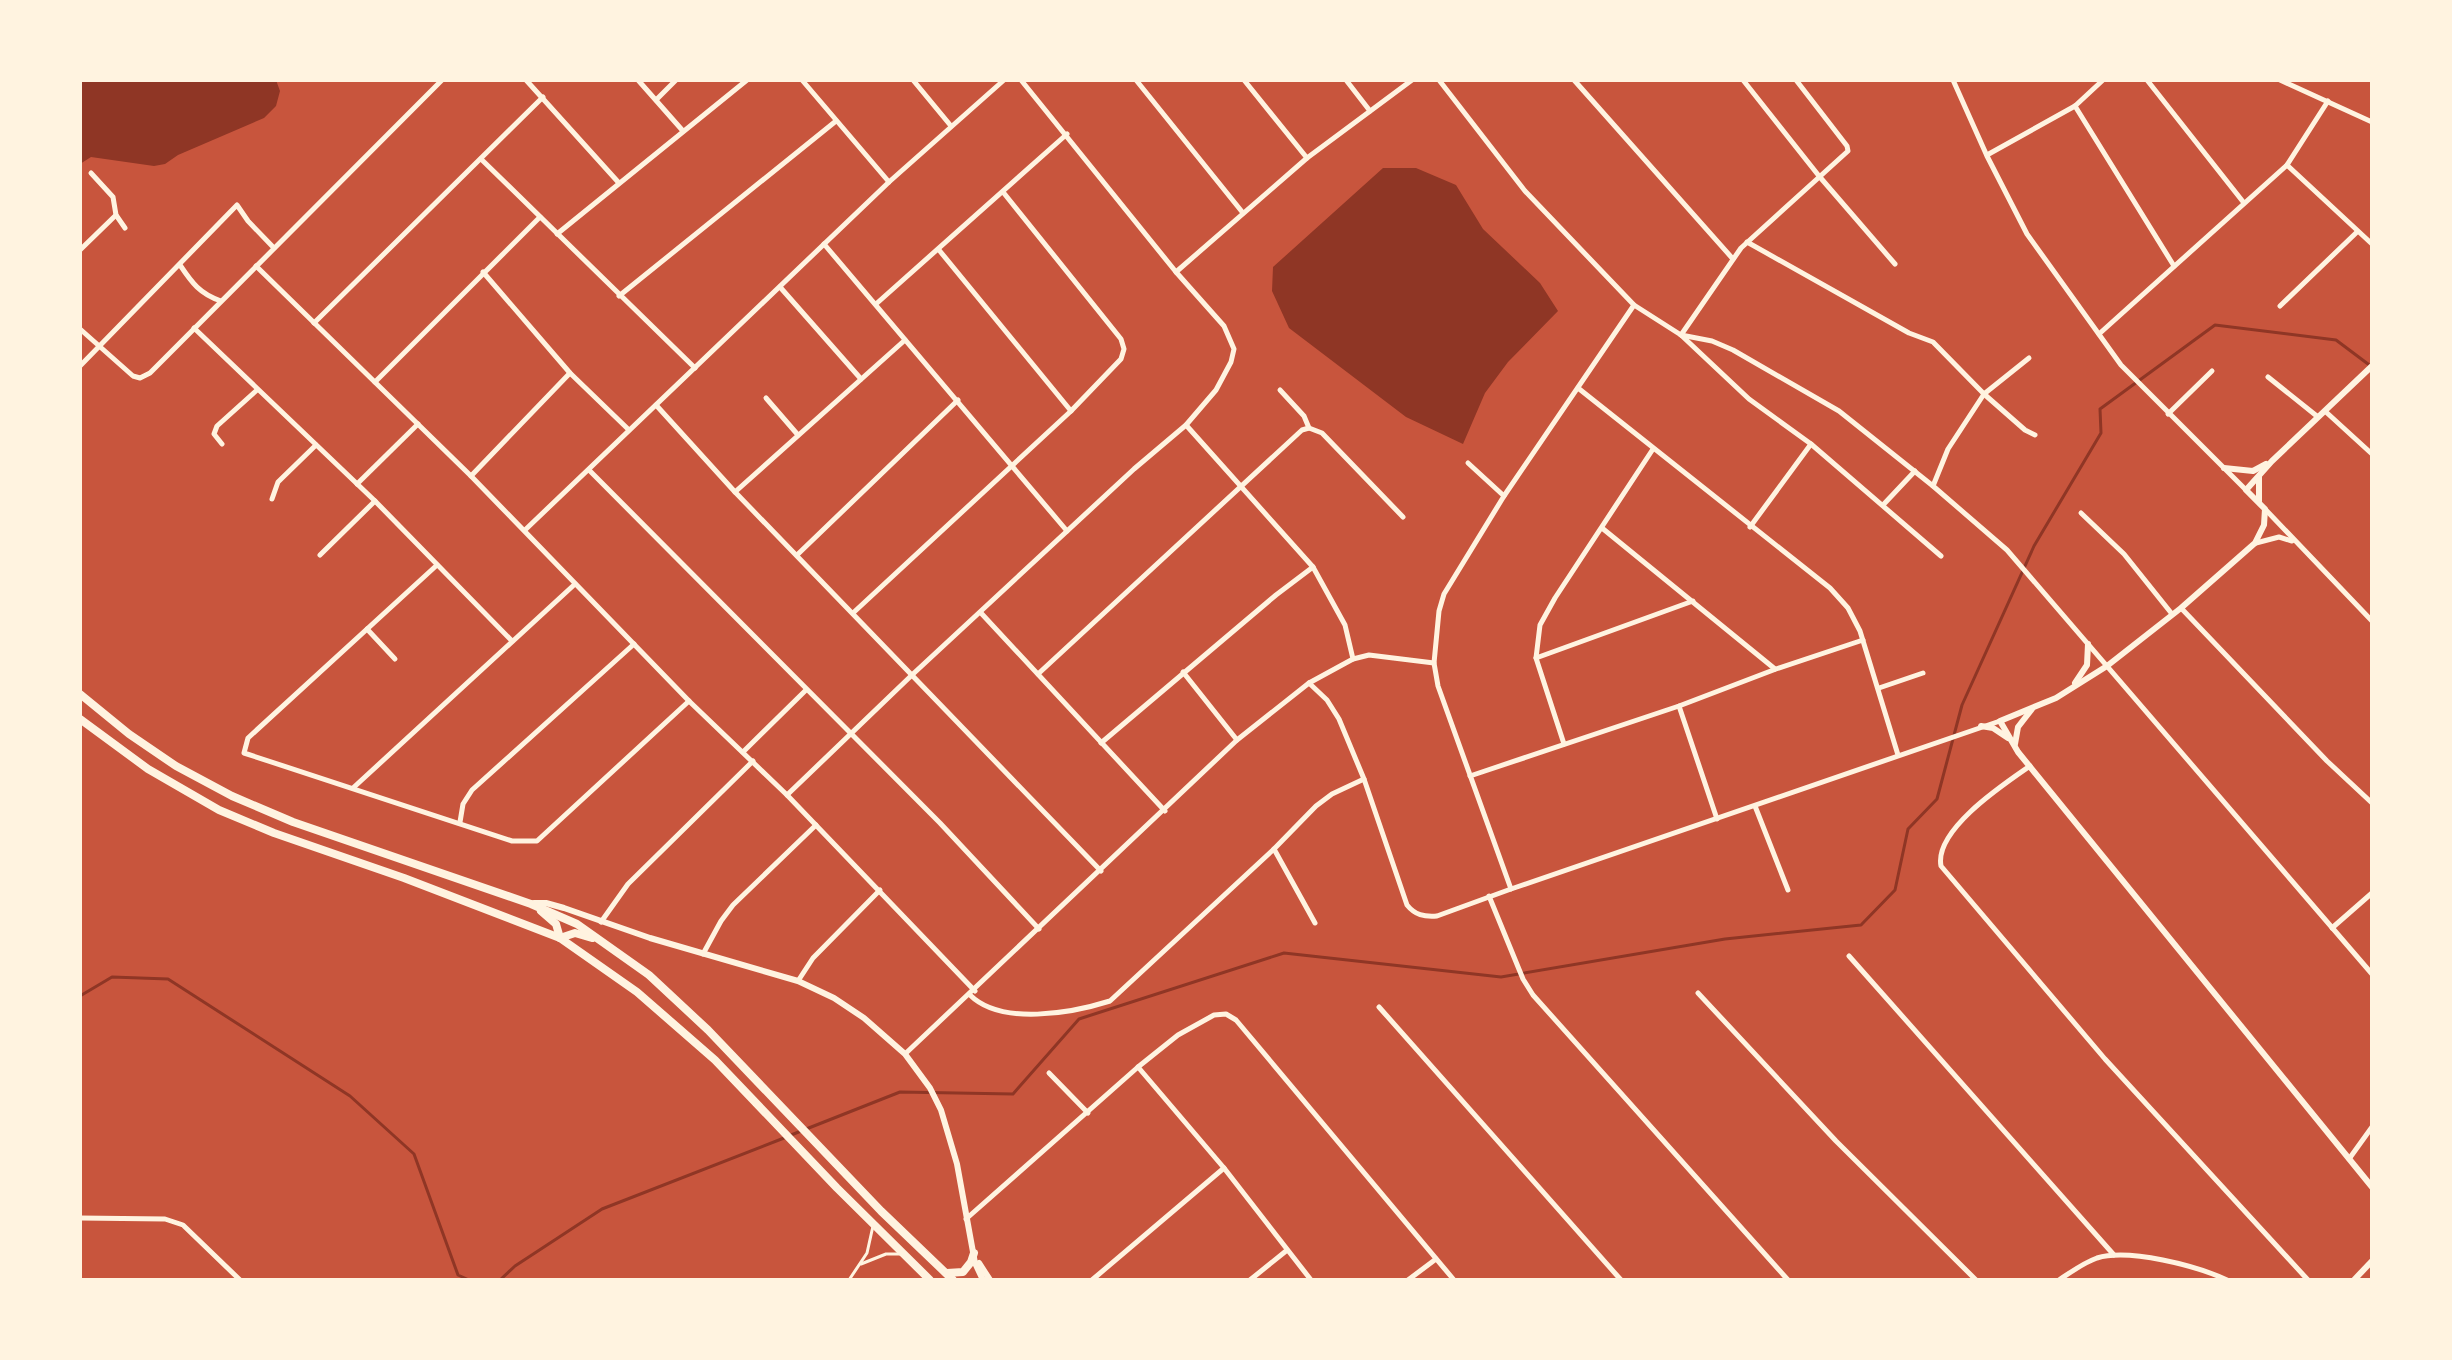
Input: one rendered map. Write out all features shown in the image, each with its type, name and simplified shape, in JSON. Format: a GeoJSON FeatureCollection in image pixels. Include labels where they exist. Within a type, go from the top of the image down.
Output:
{"type":"FeatureCollection","features":[{"type":"Feature","properties":{"kind":"main road"},"geometry":{"type":"LineString","coordinates":[[80,694],[152,750],[232,796],[293,822],[531,904],[577,924],[649,975],[708,1030],[949,1277],[966,1270],[974,1253]]}},
{"type":"Feature","properties":{"kind":"main road"},"geometry":{"type":"LineString","coordinates":[[80,719],[148,769],[219,810],[560,938],[637,992],[715,1060],[930,1280]]}},
{"type":"Feature","properties":{"kind":"main road"},"geometry":{"type":"LineString","coordinates":[[531,904],[553,921],[560,938]]}},
{"type":"Feature","properties":{"kind":"main road"},"geometry":{"type":"LineString","coordinates":[[560,938],[575,933],[603,943]]}},
{"type":"Feature","properties":{"kind":"street"},"geometry":{"type":"LineString","coordinates":[[80,329],[133,376],[140,378],[150,373],[442,80]]}},
{"type":"Feature","properties":{"kind":"street"},"geometry":{"type":"LineString","coordinates":[[526,80],[619,183]]}},
{"type":"Feature","properties":{"kind":"street"},"geometry":{"type":"LineString","coordinates":[[638,80],[683,131]]}},
{"type":"Feature","properties":{"kind":"street"},"geometry":{"type":"LineString","coordinates":[[657,99],[676,80]]}},
{"type":"Feature","properties":{"kind":"street"},"geometry":{"type":"LineString","coordinates":[[557,234],[747,80]]}},
{"type":"Feature","properties":{"kind":"street"},"geometry":{"type":"LineString","coordinates":[[802,80],[889,182]]}},
{"type":"Feature","properties":{"kind":"street"},"geometry":{"type":"LineString","coordinates":[[913,80],[951,126]]}},
{"type":"Feature","properties":{"kind":"street"},"geometry":{"type":"LineString","coordinates":[[525,530],[889,182],[1004,80]]}},
{"type":"Feature","properties":{"kind":"street"},"geometry":{"type":"LineString","coordinates":[[787,795],[1067,531],[1186,425],[1225,376],[1234,349],[1224,326],[1176,272],[1021,80]]}},
{"type":"Feature","properties":{"kind":"street"},"geometry":{"type":"LineString","coordinates":[[1136,80],[1243,213]]}},
{"type":"Feature","properties":{"kind":"street"},"geometry":{"type":"LineString","coordinates":[[1244,80],[1307,158]]}},
{"type":"Feature","properties":{"kind":"street"},"geometry":{"type":"LineString","coordinates":[[1346,80],[1370,111]]}},
{"type":"Feature","properties":{"kind":"street"},"geometry":{"type":"LineString","coordinates":[[1176,272],[1307,158],[1412,80]]}},
{"type":"Feature","properties":{"kind":"street"},"geometry":{"type":"LineString","coordinates":[[1439,80],[1525,191],[1634,305],[1681,335],[1749,399],[1811,444],[1941,556]]}},
{"type":"Feature","properties":{"kind":"street"},"geometry":{"type":"LineString","coordinates":[[1574,80],[1733,259]]}},
{"type":"Feature","properties":{"kind":"street"},"geometry":{"type":"LineString","coordinates":[[1743,80],[1819,176],[1895,264]]}},
{"type":"Feature","properties":{"kind":"street"},"geometry":{"type":"LineString","coordinates":[[1681,335],[1747,242],[1846,154],[1848,148],[1796,80]]}},
{"type":"Feature","properties":{"kind":"street"},"geometry":{"type":"LineString","coordinates":[[1953,80],[2027,234],[2121,365],[2372,621]]}},
{"type":"Feature","properties":{"kind":"street"},"geometry":{"type":"LineString","coordinates":[[1987,156],[2075,106],[2103,80]]}},
{"type":"Feature","properties":{"kind":"street"},"geometry":{"type":"LineString","coordinates":[[2147,80],[2244,203]]}},
{"type":"Feature","properties":{"kind":"street"},"geometry":{"type":"LineString","coordinates":[[2280,80],[2372,122]]}},
{"type":"Feature","properties":{"kind":"street"},"geometry":{"type":"LineString","coordinates":[[314,323],[543,97]]}},
{"type":"Feature","properties":{"kind":"street"},"geometry":{"type":"LineString","coordinates":[[2099,334],[2287,165],[2328,101]]}},
{"type":"Feature","properties":{"kind":"street"},"geometry":{"type":"LineString","coordinates":[[2075,106],[2174,266]]}},
{"type":"Feature","properties":{"kind":"street"},"geometry":{"type":"LineString","coordinates":[[619,296],[836,121]]}},
{"type":"Feature","properties":{"kind":"street"},"geometry":{"type":"LineString","coordinates":[[876,304],[1067,134]]}},
{"type":"Feature","properties":{"kind":"street"},"geometry":{"type":"LineString","coordinates":[[481,159],[695,368]]}},
{"type":"Feature","properties":{"kind":"street"},"geometry":{"type":"LineString","coordinates":[[2287,165],[2372,244]]}},
{"type":"Feature","properties":{"kind":"street"},"geometry":{"type":"LineString","coordinates":[[91,173],[113,197],[116,215],[125,228]]}},
{"type":"Feature","properties":{"kind":"street"},"geometry":{"type":"LineString","coordinates":[[853,613],[1071,411],[1121,359],[1124,349],[1121,339],[1003,192]]}},
{"type":"Feature","properties":{"kind":"street"},"geometry":{"type":"LineString","coordinates":[[80,366],[237,205],[274,248]]}},
{"type":"Feature","properties":{"kind":"street"},"geometry":{"type":"LineString","coordinates":[[80,250],[116,215]]}},
{"type":"Feature","properties":{"kind":"street"},"geometry":{"type":"LineString","coordinates":[[375,382],[540,217]]}},
{"type":"Feature","properties":{"kind":"street"},"geometry":{"type":"LineString","coordinates":[[2280,306],[2357,232]]}},
{"type":"Feature","properties":{"kind":"street"},"geometry":{"type":"LineString","coordinates":[[1747,242],[1909,333],[1933,342],[1984,394],[2035,435]]}},
{"type":"Feature","properties":{"kind":"street"},"geometry":{"type":"LineString","coordinates":[[824,244],[1067,531]]}},
{"type":"Feature","properties":{"kind":"street"},"geometry":{"type":"LineString","coordinates":[[939,250],[1071,411]]}},
{"type":"Feature","properties":{"kind":"street"},"geometry":{"type":"LineString","coordinates":[[180,265],[195,288],[221,301]]}},
{"type":"Feature","properties":{"kind":"street"},"geometry":{"type":"LineString","coordinates":[[256,266],[471,476],[689,701],[787,795],[880,890],[973,993],[979,1004],[999,1011],[1052,1013],[1082,1010],[1110,1001],[1316,806],[1332,794],[1364,779]]}},
{"type":"Feature","properties":{"kind":"street"},"geometry":{"type":"LineString","coordinates":[[483,272],[570,373],[629,430]]}},
{"type":"Feature","properties":{"kind":"street"},"geometry":{"type":"LineString","coordinates":[[779,287],[861,379]]}},
{"type":"Feature","properties":{"kind":"street"},"geometry":{"type":"LineString","coordinates":[[1511,889],[1443,703],[1434,663],[1439,611],[1444,594],[1504,496],[1634,305]]}},
{"type":"Feature","properties":{"kind":"street"},"geometry":{"type":"LineString","coordinates":[[194,328],[375,501],[512,641]]}},
{"type":"Feature","properties":{"kind":"street"},"geometry":{"type":"LineString","coordinates":[[1681,335],[1712,341],[1733,350],[1839,411],[2007,550],[2372,974]]}},
{"type":"Feature","properties":{"kind":"street"},"geometry":{"type":"LineString","coordinates":[[735,492],[905,340]]}},
{"type":"Feature","properties":{"kind":"street"},"geometry":{"type":"LineString","coordinates":[[1933,486],[1948,449],[1984,394],[2029,358]]}},
{"type":"Feature","properties":{"kind":"street"},"geometry":{"type":"LineString","coordinates":[[2246,490],[2272,461],[2372,366]]}},
{"type":"Feature","properties":{"kind":"street"},"geometry":{"type":"LineString","coordinates":[[2168,414],[2212,371]]}},
{"type":"Feature","properties":{"kind":"street"},"geometry":{"type":"LineString","coordinates":[[471,476],[570,373]]}},
{"type":"Feature","properties":{"kind":"street"},"geometry":{"type":"LineString","coordinates":[[2268,377],[2319,418]]}},
{"type":"Feature","properties":{"kind":"street"},"geometry":{"type":"LineString","coordinates":[[1578,388],[1830,588],[1848,608],[1863,640],[1898,755]]}},
{"type":"Feature","properties":{"kind":"street"},"geometry":{"type":"LineString","coordinates":[[222,444],[214,437],[217,426],[257,390]]}},
{"type":"Feature","properties":{"kind":"street"},"geometry":{"type":"LineString","coordinates":[[1280,390],[1304,416],[1306,429]]}},
{"type":"Feature","properties":{"kind":"street"},"geometry":{"type":"LineString","coordinates":[[766,398],[798,435]]}},
{"type":"Feature","properties":{"kind":"street"},"geometry":{"type":"LineString","coordinates":[[797,555],[958,400]]}},
{"type":"Feature","properties":{"kind":"street"},"geometry":{"type":"LineString","coordinates":[[656,405],[735,492],[1101,871]]}},
{"type":"Feature","properties":{"kind":"street"},"geometry":{"type":"LineString","coordinates":[[2326,412],[2372,454]]}},
{"type":"Feature","properties":{"kind":"street"},"geometry":{"type":"LineString","coordinates":[[357,484],[418,424]]}},
{"type":"Feature","properties":{"kind":"street"},"geometry":{"type":"LineString","coordinates":[[1186,425],[1313,567],[1345,625],[1353,659]]}},
{"type":"Feature","properties":{"kind":"street"},"geometry":{"type":"LineString","coordinates":[[1038,674],[1306,429]]}},
{"type":"Feature","properties":{"kind":"street"},"geometry":{"type":"LineString","coordinates":[[1306,429],[1322,433],[1403,517]]}},
{"type":"Feature","properties":{"kind":"street"},"geometry":{"type":"LineString","coordinates":[[1750,527],[1811,444]]}},
{"type":"Feature","properties":{"kind":"street"},"geometry":{"type":"LineString","coordinates":[[272,499],[278,482],[316,445]]}},
{"type":"Feature","properties":{"kind":"street"},"geometry":{"type":"LineString","coordinates":[[1564,744],[1536,658],[1540,625],[1653,449]]}},
{"type":"Feature","properties":{"kind":"street"},"geometry":{"type":"LineString","coordinates":[[2224,468],[2253,471],[2272,461]]}},
{"type":"Feature","properties":{"kind":"street"},"geometry":{"type":"LineString","coordinates":[[1468,463],[1504,496]]}},
{"type":"Feature","properties":{"kind":"street"},"geometry":{"type":"LineString","coordinates":[[589,470],[940,823],[1039,929]]}},
{"type":"Feature","properties":{"kind":"street"},"geometry":{"type":"LineString","coordinates":[[1883,505],[1915,471]]}},
{"type":"Feature","properties":{"kind":"street"},"geometry":{"type":"LineString","coordinates":[[1309,683],[1327,700],[1339,719],[1364,779],[1407,905],[1412,911],[1428,917],[1437,916],[2000,721],[2071,689],[2107,666],[2181,608],[2255,543],[2264,525],[2263,507],[2257,494],[2259,477]]}},
{"type":"Feature","properties":{"kind":"street"},"geometry":{"type":"LineString","coordinates":[[320,555],[375,501]]}},
{"type":"Feature","properties":{"kind":"street"},"geometry":{"type":"LineString","coordinates":[[2081,513],[2124,554],[2172,614]]}},
{"type":"Feature","properties":{"kind":"street"},"geometry":{"type":"LineString","coordinates":[[1602,528],[1776,669]]}},
{"type":"Feature","properties":{"kind":"street"},"geometry":{"type":"LineString","coordinates":[[2255,543],[2279,537],[2297,543]]}},
{"type":"Feature","properties":{"kind":"street"},"geometry":{"type":"LineString","coordinates":[[437,565],[248,738],[244,753],[512,841],[537,841],[689,701]]}},
{"type":"Feature","properties":{"kind":"street"},"geometry":{"type":"LineString","coordinates":[[1101,743],[1313,567]]}},
{"type":"Feature","properties":{"kind":"street"},"geometry":{"type":"LineString","coordinates":[[353,788],[575,584]]}},
{"type":"Feature","properties":{"kind":"street"},"geometry":{"type":"LineString","coordinates":[[1536,658],[1693,601]]}},
{"type":"Feature","properties":{"kind":"street"},"geometry":{"type":"LineString","coordinates":[[2181,608],[2327,761],[2372,803]]}},
{"type":"Feature","properties":{"kind":"street"},"geometry":{"type":"LineString","coordinates":[[981,613],[1165,811]]}},
{"type":"Feature","properties":{"kind":"street"},"geometry":{"type":"LineString","coordinates":[[367,629],[395,659]]}},
{"type":"Feature","properties":{"kind":"street"},"geometry":{"type":"LineString","coordinates":[[1470,776],[1863,640]]}},
{"type":"Feature","properties":{"kind":"street"},"geometry":{"type":"LineString","coordinates":[[460,822],[463,804],[472,790],[634,644]]}},
{"type":"Feature","properties":{"kind":"street"},"geometry":{"type":"LineString","coordinates":[[2071,689],[2087,665],[2088,644]]}},
{"type":"Feature","properties":{"kind":"street"},"geometry":{"type":"LineString","coordinates":[[905,1054],[973,993],[1237,740],[1309,683],[1353,659],[1369,655],[1434,663]]}},
{"type":"Feature","properties":{"kind":"street"},"geometry":{"type":"LineString","coordinates":[[1183,672],[1237,740]]}},
{"type":"Feature","properties":{"kind":"street"},"geometry":{"type":"LineString","coordinates":[[1879,688],[1923,673]]}},
{"type":"Feature","properties":{"kind":"street"},"geometry":{"type":"LineString","coordinates":[[743,752],[806,690]]}},
{"type":"Feature","properties":{"kind":"street"},"geometry":{"type":"LineString","coordinates":[[1679,706],[1717,819]]}},
{"type":"Feature","properties":{"kind":"street"},"geometry":{"type":"LineString","coordinates":[[2016,749],[2018,727],[2035,706]]}},
{"type":"Feature","properties":{"kind":"street"},"geometry":{"type":"LineString","coordinates":[[2000,721],[2016,749],[2372,1187]]}},
{"type":"Feature","properties":{"kind":"street"},"geometry":{"type":"LineString","coordinates":[[1981,726],[1993,728],[2010,740]]}},
{"type":"Feature","properties":{"kind":"street"},"geometry":{"type":"LineString","coordinates":[[601,922],[628,884],[753,761]]}},
{"type":"Feature","properties":{"kind":"street"},"geometry":{"type":"LineString","coordinates":[[2030,766],[1976,805],[1942,850],[1941,866],[2105,1059],[2308,1280]]}},
{"type":"Feature","properties":{"kind":"street"},"geometry":{"type":"LineString","coordinates":[[1755,806],[1788,890]]}},
{"type":"Feature","properties":{"kind":"street"},"geometry":{"type":"LineString","coordinates":[[703,954],[733,905],[816,825]]}},
{"type":"Feature","properties":{"kind":"street"},"geometry":{"type":"LineString","coordinates":[[1274,849],[1315,923]]}},
{"type":"Feature","properties":{"kind":"street"},"geometry":{"type":"LineString","coordinates":[[798,981],[813,958],[880,890]]}},
{"type":"Feature","properties":{"kind":"street"},"geometry":{"type":"LineString","coordinates":[[2332,928],[2372,893]]}},
{"type":"Feature","properties":{"kind":"street"},"geometry":{"type":"LineString","coordinates":[[1489,896],[1523,979],[1546,1010],[1788,1280]]}},
{"type":"Feature","properties":{"kind":"street"},"geometry":{"type":"LineString","coordinates":[[531,904],[546,903],[798,981],[834,998],[864,1018],[905,1054],[919,1071],[941,1110],[957,1164],[966,1219],[983,1280]]}},
{"type":"Feature","properties":{"kind":"street"},"geometry":{"type":"LineString","coordinates":[[1849,956],[2114,1255]]}},
{"type":"Feature","properties":{"kind":"street"},"geometry":{"type":"LineString","coordinates":[[1698,993],[1836,1141],[1976,1280]]}},
{"type":"Feature","properties":{"kind":"street"},"geometry":{"type":"LineString","coordinates":[[1379,1007],[1621,1280]]}},
{"type":"Feature","properties":{"kind":"street"},"geometry":{"type":"LineString","coordinates":[[966,1219],[1178,1035],[1214,1015],[1226,1014],[1236,1020],[1454,1280]]}},
{"type":"Feature","properties":{"kind":"street"},"geometry":{"type":"LineString","coordinates":[[1138,1067],[1224,1168],[1311,1280]]}},
{"type":"Feature","properties":{"kind":"street"},"geometry":{"type":"LineString","coordinates":[[1049,1073],[1088,1113]]}},
{"type":"Feature","properties":{"kind":"street"},"geometry":{"type":"LineString","coordinates":[[2348,1159],[2372,1127]]}},
{"type":"Feature","properties":{"kind":"street"},"geometry":{"type":"LineString","coordinates":[[1093,1280],[1224,1168]]}},
{"type":"Feature","properties":{"kind":"street"},"geometry":{"type":"LineString","coordinates":[[80,1218],[165,1219],[183,1225],[240,1280]]}},
{"type":"Feature","properties":{"kind":"street"},"geometry":{"type":"LineString","coordinates":[[1250,1280],[1286,1251]]}},
{"type":"Feature","properties":{"kind":"street"},"geometry":{"type":"LineString","coordinates":[[974,1253],[990,1280]]}},
{"type":"Feature","properties":{"kind":"street"},"geometry":{"type":"LineString","coordinates":[[2059,1280],[2083,1264],[2114,1255],[2180,1265],[2227,1280]]}},
{"type":"Feature","properties":{"kind":"street"},"geometry":{"type":"LineString","coordinates":[[1408,1280],[1436,1259]]}},
{"type":"Feature","properties":{"kind":"street"},"geometry":{"type":"LineString","coordinates":[[2354,1280],[2372,1262]]}},
{"type":"Feature","properties":{"kind":"street"},"geometry":{"type":"LineString","coordinates":[[2361,1280],[2372,1262]]}},
{"type":"Feature","properties":{"kind":"lane"},"geometry":{"type":"LineString","coordinates":[[849,1280],[861,1264],[874,1225]]}},
{"type":"Feature","properties":{"kind":"lane"},"geometry":{"type":"LineString","coordinates":[[861,1264],[886,1254],[903,1254]]}},
{"type":"Feature","properties":{"kind":"shaded area"},"geometry":{"type":"Polygon","coordinates":[[[80,80],[276,80],[280,91],[276,106],[264,118],[178,155],[165,164],[154,166],[91,157],[80,164],[80,80]]]}},
{"type":"Feature","properties":{"kind":"shaded area"},"geometry":{"type":"Polygon","coordinates":[[[1383,168],[1416,168],[1456,185],[1483,229],[1540,283],[1558,311],[1508,362],[1485,393],[1463,444],[1406,417],[1289,328],[1272,291],[1273,267],[1383,168]]]}},
{"type":"Feature","properties":{"kind":"waterway"},"geometry":{"type":"LineString","coordinates":[[791,1135],[900,1092],[1013,1094],[1079,1019],[1284,953],[1501,977],[1725,939],[1861,925],[1895,890],[1908,829],[1937,799],[1962,705],[2034,546],[2101,433],[2100,409],[2215,325],[2336,340],[2372,367]]}},
{"type":"Feature","properties":{"kind":"waterway"},"geometry":{"type":"LineString","coordinates":[[80,996],[112,977],[168,979],[350,1096],[414,1154],[458,1275],[469,1280]]}},
{"type":"Feature","properties":{"kind":"waterway"},"geometry":{"type":"LineString","coordinates":[[500,1280],[515,1266],[602,1209],[784,1138]]}}]}
